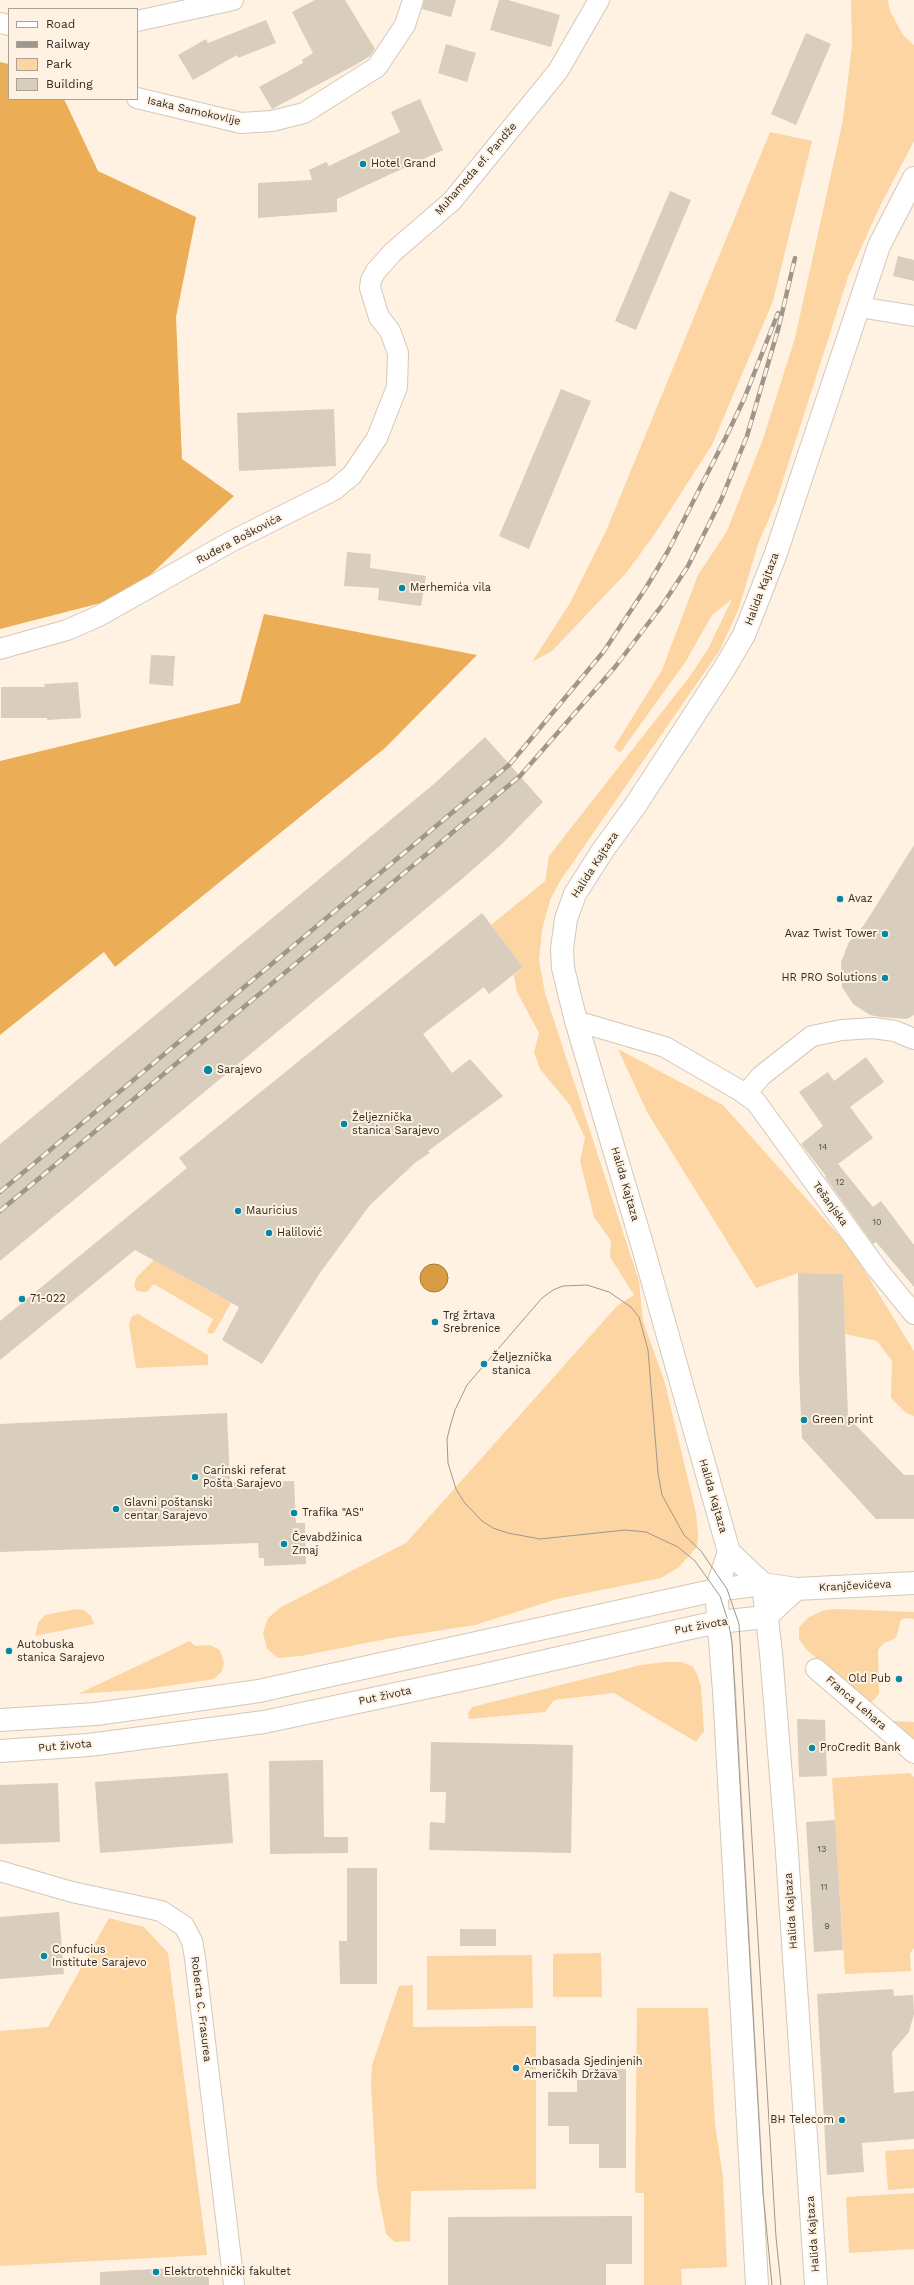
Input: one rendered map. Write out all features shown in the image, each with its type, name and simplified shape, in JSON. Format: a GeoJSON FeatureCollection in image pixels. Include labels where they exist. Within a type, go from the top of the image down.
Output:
{"type":"FeatureCollection","features":[{"type":"Feature","properties":{"kind":"main road","name":"Halida Kajtaza"},"geometry":{"type":"LineString","coordinates":[[729,1552],[642,1244],[576,1021],[563,968],[562,949],[566,919],[575,894],[603,850],[656,775],[744,635],[775,556],[828,394],[879,246],[914,178]]}},
{"type":"Feature","properties":{"kind":"main road"},"geometry":{"type":"LineString","coordinates":[[757,2285],[716,1590],[729,1552],[762,1584]]}},
{"type":"Feature","properties":{"kind":"main road","name":"Kranjčevićeva"},"geometry":{"type":"LineString","coordinates":[[762,1584],[796,1589],[914,1583]]}},
{"type":"Feature","properties":{"kind":"main road","name":"Halida Kajtaza"},"geometry":{"type":"LineString","coordinates":[[762,1584],[786,1838],[816,2285]]}},
{"type":"Feature","properties":{"kind":"main road"},"geometry":{"type":"LineString","coordinates":[[0,1720],[96,1714],[259,1691],[716,1590],[762,1584]]}},
{"type":"Feature","properties":{"kind":"main road"},"geometry":{"type":"LineString","coordinates":[[766,1617],[796,1589]]}},
{"type":"Feature","properties":{"kind":"main road","name":"Put života"},"geometry":{"type":"LineString","coordinates":[[0,1751],[89,1744],[264,1722],[718,1622],[766,1617]]}},
{"type":"Feature","properties":{"kind":"street"},"geometry":{"type":"LineString","coordinates":[[138,21],[232,0]]}},
{"type":"Feature","properties":{"kind":"street","name":"Isaka Samokovlije"},"geometry":{"type":"LineString","coordinates":[[138,98],[241,124],[272,121],[304,113],[377,67],[405,25],[413,0]]}},
{"type":"Feature","properties":{"kind":"street","name":"Muhameda ef. Pandže"},"geometry":{"type":"LineString","coordinates":[[398,353],[390,331],[378,317],[370,288],[376,271],[393,252],[439,214],[456,195],[558,71],[599,0]]}},
{"type":"Feature","properties":{"kind":"street"},"geometry":{"type":"LineString","coordinates":[[859,307],[914,316]]}},
{"type":"Feature","properties":{"kind":"street","name":"Ruđera Boškovića"},"geometry":{"type":"LineString","coordinates":[[0,649],[67,630],[99,616],[232,541],[334,490],[352,475],[377,438],[397,387],[398,353]]}},
{"type":"Feature","properties":{"kind":"street","name":"Tešanjska"},"geometry":{"type":"LineString","coordinates":[[576,1021],[665,1047],[746,1094],[756,1102],[878,1270],[914,1312]]}},
{"type":"Feature","properties":{"kind":"street"},"geometry":{"type":"LineString","coordinates":[[746,1094],[761,1076],[812,1036],[842,1030],[873,1028],[895,1031],[914,1039]]}},
{"type":"Feature","properties":{"kind":"street","name":"Franca Lehara"},"geometry":{"type":"LineString","coordinates":[[816,1669],[914,1753]]}},
{"type":"Feature","properties":{"kind":"street","name":"Roberta C. Frasurea"},"geometry":{"type":"LineString","coordinates":[[0,1871],[72,1892],[160,1912],[184,1926],[192,1941],[195,1958],[234,2285]]}},
{"type":"Feature","properties":{"kind":"green space"},"geometry":{"type":"Polygon","coordinates":[[[851,0],[888,0],[890,11],[903,35],[914,45],[914,141],[880,206],[848,277],[776,502],[758,544],[739,608],[720,650],[560,881],[550,900],[542,930],[539,961],[545,993],[639,1281],[643,1321],[665,1383],[696,1513],[698,1535],[697,1547],[679,1567],[661,1578],[557,1599],[475,1625],[391,1638],[301,1656],[278,1658],[267,1649],[263,1633],[268,1618],[281,1607],[406,1543],[617,1306],[634,1295],[610,1257],[611,1241],[594,1217],[580,1161],[585,1138],[570,1105],[540,1069],[534,1052],[539,1033],[517,992],[514,975],[523,967],[491,925],[545,881],[549,856],[690,676],[708,649],[732,599],[712,615],[686,661],[620,753],[614,747],[662,670],[698,575],[727,531],[763,439],[795,338],[843,120],[852,45],[851,0]]]}},
{"type":"Feature","properties":{"kind":"green space"},"geometry":{"type":"Polygon","coordinates":[[[770,132],[812,141],[773,301],[712,445],[656,532],[627,572],[552,651],[532,662],[570,603],[606,531],[770,132]]]}},
{"type":"Feature","properties":{"kind":"green space"},"geometry":{"type":"Polygon","coordinates":[[[618,1049],[723,1105],[851,1249],[914,1351],[914,1416],[906,1413],[891,1398],[892,1361],[877,1341],[845,1334],[843,1274],[798,1273],[756,1288],[647,1112],[618,1049]]]}},
{"type":"Feature","properties":{"kind":"green space"},"geometry":{"type":"Polygon","coordinates":[[[154,1260],[231,1303],[214,1333],[209,1334],[207,1331],[213,1319],[154,1284],[147,1292],[137,1291],[134,1286],[136,1278],[154,1260]]]}},
{"type":"Feature","properties":{"kind":"green space"},"geometry":{"type":"Polygon","coordinates":[[[138,1314],[208,1355],[208,1365],[136,1368],[129,1325],[132,1316],[138,1314]]]}},
{"type":"Feature","properties":{"kind":"green space"},"geometry":{"type":"Polygon","coordinates":[[[76,1609],[84,1610],[91,1616],[94,1624],[35,1636],[38,1623],[45,1615],[76,1609]]]}},
{"type":"Feature","properties":{"kind":"green space"},"geometry":{"type":"Polygon","coordinates":[[[838,1609],[914,1612],[914,1619],[906,1618],[901,1620],[896,1638],[884,1643],[878,1650],[879,1694],[869,1705],[806,1649],[799,1639],[799,1627],[809,1617],[825,1610],[838,1609]]]}},
{"type":"Feature","properties":{"kind":"green space"},"geometry":{"type":"Polygon","coordinates":[[[190,1641],[195,1646],[210,1645],[220,1650],[224,1663],[222,1671],[214,1679],[147,1689],[78,1694],[190,1641]]]}},
{"type":"Feature","properties":{"kind":"green space"},"geometry":{"type":"Polygon","coordinates":[[[665,1662],[682,1662],[693,1667],[697,1674],[701,1686],[704,1731],[696,1742],[614,1693],[554,1700],[545,1712],[469,1719],[468,1713],[472,1707],[641,1665],[665,1662]]]}},
{"type":"Feature","properties":{"kind":"green space"},"geometry":{"type":"Polygon","coordinates":[[[894,1721],[914,1722],[914,1750],[891,1727],[894,1721]]]}},
{"type":"Feature","properties":{"kind":"green space"},"geometry":{"type":"Polygon","coordinates":[[[910,1773],[914,1777],[914,1948],[910,1954],[911,1971],[845,1974],[832,1778],[910,1773]]]}},
{"type":"Feature","properties":{"kind":"green space"},"geometry":{"type":"Polygon","coordinates":[[[109,1918],[144,1927],[168,1953],[207,2255],[0,2266],[0,2031],[48,2027],[109,1918]]]}},
{"type":"Feature","properties":{"kind":"green space"},"geometry":{"type":"Polygon","coordinates":[[[601,1953],[602,1997],[553,1997],[553,1954],[601,1953]]]}},
{"type":"Feature","properties":{"kind":"green space"},"geometry":{"type":"Polygon","coordinates":[[[532,1955],[533,2008],[427,2010],[427,1956],[532,1955]]]}},
{"type":"Feature","properties":{"kind":"green space"},"geometry":{"type":"Polygon","coordinates":[[[413,1985],[413,2027],[536,2026],[536,2189],[411,2191],[410,2241],[395,2242],[386,2234],[377,2187],[371,2085],[372,2065],[399,1986],[413,1985]]]}},
{"type":"Feature","properties":{"kind":"green space"},"geometry":{"type":"Polygon","coordinates":[[[637,2008],[708,2008],[715,2124],[723,2178],[727,2267],[681,2269],[682,2285],[644,2285],[644,2193],[636,2193],[635,2190],[637,2008]]]}},
{"type":"Feature","properties":{"kind":"green space"},"geometry":{"type":"Polygon","coordinates":[[[914,2149],[914,2188],[888,2190],[885,2151],[914,2149]]]}},
{"type":"Feature","properties":{"kind":"green space"},"geometry":{"type":"Polygon","coordinates":[[[914,2193],[914,2249],[849,2253],[846,2197],[914,2193]]]}},
{"type":"Feature","properties":{"kind":"shaded area"},"geometry":{"type":"Polygon","coordinates":[[[0,62],[8,64],[8,100],[64,100],[98,171],[196,217],[176,317],[182,459],[234,496],[128,596],[0,629],[0,62]]]}},
{"type":"Feature","properties":{"kind":"shaded area"},"geometry":{"type":"Polygon","coordinates":[[[264,614],[477,655],[385,748],[115,967],[104,952],[0,1035],[0,761],[240,703],[264,614]]]}},
{"type":"Feature","properties":{"kind":"shaded area"},"geometry":{"type":"Polygon","coordinates":[[[434,1264],[444,1268],[448,1278],[444,1288],[434,1292],[424,1288],[420,1278],[424,1268],[434,1264]]]}},
{"type":"Feature","properties":{"kind":"building"},"geometry":{"type":"Polygon","coordinates":[[[315,0],[345,0],[375,49],[370,56],[357,64],[272,109],[259,87],[303,63],[302,60],[313,53],[292,12],[315,0]]]}},
{"type":"Feature","properties":{"kind":"building"},"geometry":{"type":"Polygon","coordinates":[[[424,0],[456,0],[451,17],[422,9],[424,0]]]}},
{"type":"Feature","properties":{"kind":"building"},"geometry":{"type":"Polygon","coordinates":[[[499,0],[508,0],[560,15],[551,47],[490,30],[499,0]]]}},
{"type":"Feature","properties":{"kind":"building"},"geometry":{"type":"Polygon","coordinates":[[[266,20],[276,43],[238,58],[237,55],[193,80],[178,55],[206,39],[208,43],[266,20]]]}},
{"type":"Feature","properties":{"kind":"building"},"geometry":{"type":"Polygon","coordinates":[[[806,33],[831,44],[796,125],[771,114],[806,33]]]}},
{"type":"Feature","properties":{"kind":"building"},"geometry":{"type":"Polygon","coordinates":[[[446,44],[476,53],[467,82],[438,73],[446,44]]]}},
{"type":"Feature","properties":{"kind":"building"},"geometry":{"type":"Polygon","coordinates":[[[420,99],[443,150],[337,199],[337,212],[258,218],[258,183],[312,180],[309,170],[326,162],[329,166],[400,132],[391,112],[420,99]]]}},
{"type":"Feature","properties":{"kind":"building"},"geometry":{"type":"Polygon","coordinates":[[[670,191],[691,200],[636,330],[615,321],[670,191]]]}},
{"type":"Feature","properties":{"kind":"building"},"geometry":{"type":"Polygon","coordinates":[[[898,256],[914,260],[914,281],[893,276],[898,256]]]}},
{"type":"Feature","properties":{"kind":"building"},"geometry":{"type":"Polygon","coordinates":[[[561,389],[591,401],[529,549],[499,536],[561,389]]]}},
{"type":"Feature","properties":{"kind":"building"},"geometry":{"type":"Polygon","coordinates":[[[334,409],[336,466],[239,471],[237,413],[334,409]]]}},
{"type":"Feature","properties":{"kind":"building"},"geometry":{"type":"Polygon","coordinates":[[[347,552],[371,554],[370,568],[426,576],[421,606],[378,600],[379,588],[344,586],[347,552]]]}},
{"type":"Feature","properties":{"kind":"building"},"geometry":{"type":"Polygon","coordinates":[[[151,655],[175,656],[173,686],[149,684],[151,655]]]}},
{"type":"Feature","properties":{"kind":"building"},"geometry":{"type":"Polygon","coordinates":[[[78,682],[81,718],[47,720],[47,718],[1,718],[1,687],[45,687],[44,684],[78,682]]]}},
{"type":"Feature","properties":{"kind":"building"},"geometry":{"type":"Polygon","coordinates":[[[485,737],[543,802],[503,843],[462,879],[0,1261],[0,1144],[435,783],[485,737]]]}},
{"type":"Feature","properties":{"kind":"building","name":"Avaz Twist Tower"},"geometry":{"type":"Polygon","coordinates":[[[914,845],[914,1015],[907,1019],[870,1015],[853,1004],[842,987],[841,962],[849,942],[864,925],[914,845]]]}},
{"type":"Feature","properties":{"kind":"building","name":"Željeznička stanica Sarajevo"},"geometry":{"type":"Polygon","coordinates":[[[482,913],[523,967],[489,994],[484,987],[423,1034],[452,1073],[470,1059],[503,1096],[428,1151],[430,1153],[416,1162],[370,1205],[320,1273],[262,1364],[222,1340],[239,1307],[135,1250],[0,1360],[0,1321],[187,1168],[179,1158],[482,913]]]}},
{"type":"Feature","properties":{"kind":"building"},"geometry":{"type":"Polygon","coordinates":[[[866,1057],[884,1082],[850,1107],[873,1138],[838,1164],[873,1207],[881,1201],[914,1245],[914,1287],[876,1242],[873,1244],[825,1177],[826,1176],[801,1144],[823,1126],[799,1092],[828,1072],[834,1081],[866,1057]]]}},
{"type":"Feature","properties":{"kind":"building"},"geometry":{"type":"Polygon","coordinates":[[[798,1273],[843,1274],[848,1417],[904,1475],[914,1475],[914,1519],[876,1519],[802,1438],[799,1372],[798,1273]]]}},
{"type":"Feature","properties":{"kind":"building","name":"Glavni poštanski centar Sarajevo"},"geometry":{"type":"Polygon","coordinates":[[[227,1413],[230,1483],[294,1481],[296,1523],[305,1523],[306,1564],[264,1566],[264,1558],[259,1558],[258,1543],[0,1552],[0,1424],[227,1413]]]}},
{"type":"Feature","properties":{"kind":"building","name":"ProCredit Bank"},"geometry":{"type":"Polygon","coordinates":[[[797,1719],[825,1720],[827,1776],[799,1777],[797,1719]]]}},
{"type":"Feature","properties":{"kind":"building"},"geometry":{"type":"Polygon","coordinates":[[[431,1742],[573,1745],[571,1853],[429,1850],[430,1822],[445,1823],[446,1792],[430,1792],[431,1742]]]}},
{"type":"Feature","properties":{"kind":"building"},"geometry":{"type":"Polygon","coordinates":[[[323,1760],[324,1837],[348,1837],[348,1853],[270,1854],[269,1761],[323,1760]]]}},
{"type":"Feature","properties":{"kind":"building"},"geometry":{"type":"Polygon","coordinates":[[[228,1773],[233,1843],[100,1853],[95,1782],[228,1773]]]}},
{"type":"Feature","properties":{"kind":"building"},"geometry":{"type":"Polygon","coordinates":[[[58,1783],[60,1842],[0,1844],[0,1785],[58,1783]]]}},
{"type":"Feature","properties":{"kind":"building"},"geometry":{"type":"Polygon","coordinates":[[[835,1820],[843,1950],[814,1952],[806,1822],[835,1820]]]}},
{"type":"Feature","properties":{"kind":"building"},"geometry":{"type":"Polygon","coordinates":[[[347,1868],[377,1868],[377,1984],[340,1984],[339,1941],[347,1941],[347,1868]]]}},
{"type":"Feature","properties":{"kind":"building"},"geometry":{"type":"Polygon","coordinates":[[[59,1912],[64,1974],[0,1979],[0,1917],[59,1912]]]}},
{"type":"Feature","properties":{"kind":"building"},"geometry":{"type":"Polygon","coordinates":[[[460,1929],[496,1929],[496,1946],[460,1946],[460,1929]]]}},
{"type":"Feature","properties":{"kind":"building","name":"BH Telecom"},"geometry":{"type":"Polygon","coordinates":[[[893,1989],[894,1996],[913,1995],[914,2014],[909,2032],[892,2052],[894,2093],[914,2091],[914,2139],[862,2143],[864,2172],[827,2175],[817,1994],[893,1989]]]}},
{"type":"Feature","properties":{"kind":"building"},"geometry":{"type":"Polygon","coordinates":[[[588,2069],[626,2069],[626,2168],[599,2168],[599,2144],[569,2144],[569,2126],[548,2126],[548,2092],[577,2092],[577,2080],[588,2080],[588,2069]]]}},
{"type":"Feature","properties":{"kind":"building"},"geometry":{"type":"Polygon","coordinates":[[[632,2216],[632,2264],[606,2264],[606,2285],[448,2285],[448,2217],[632,2216]]]}},
{"type":"Feature","properties":{"kind":"building","name":"Elektrotehnički fakultet"},"geometry":{"type":"Polygon","coordinates":[[[208,2266],[209,2285],[100,2285],[100,2272],[208,2266]]]}},
{"type":"Feature","properties":{"kind":"tram line"},"geometry":{"type":"LineString","coordinates":[[772,2285],[763,2193],[732,1642],[728,1621],[720,1596],[695,1561],[678,1547],[646,1532],[625,1530],[540,1539],[508,1533],[493,1528],[482,1521],[464,1502],[456,1489],[448,1463],[447,1439],[455,1410],[467,1385],[542,1298],[553,1290],[563,1286],[587,1285],[609,1292],[631,1307],[639,1317],[648,1350],[658,1473],[662,1495],[684,1535],[701,1551],[727,1589],[739,1624],[776,2237],[781,2285]]}},
{"type":"Feature","properties":{"kind":"railway"},"geometry":{"type":"LineString","coordinates":[[0,1211],[520,776],[615,667],[663,604],[688,566],[721,500],[747,436],[779,326],[795,258]]}},
{"type":"Feature","properties":{"kind":"railway"},"geometry":{"type":"LineString","coordinates":[[0,1192],[510,764],[604,651],[668,551],[744,399],[778,313]]}},
{"type":"Feature","properties":{"kind":"place","name":"Hotel Grand"},"geometry":{"type":"Point","coordinates":[363,164]}},
{"type":"Feature","properties":{"kind":"place","name":"Merhemića vila"},"geometry":{"type":"Point","coordinates":[402,588]}},
{"type":"Feature","properties":{"kind":"place","name":"Avaz"},"geometry":{"type":"Point","coordinates":[840,899]}},
{"type":"Feature","properties":{"kind":"place","name":"Avaz Twist Tower"},"geometry":{"type":"Point","coordinates":[885,934]}},
{"type":"Feature","properties":{"kind":"place","name":"HR PRO Solutions"},"geometry":{"type":"Point","coordinates":[885,978]}},
{"type":"Feature","properties":{"kind":"place","name":"Sarajevo"},"geometry":{"type":"Point","coordinates":[208,1070]}},
{"type":"Feature","properties":{"kind":"place","name":"Željeznička stanica Sarajevo"},"geometry":{"type":"Point","coordinates":[344,1124]}},
{"type":"Feature","properties":{"kind":"place","name":"Mauricius"},"geometry":{"type":"Point","coordinates":[238,1211]}},
{"type":"Feature","properties":{"kind":"place","name":"Halilović"},"geometry":{"type":"Point","coordinates":[269,1233]}},
{"type":"Feature","properties":{"kind":"place","name":"71-022"},"geometry":{"type":"Point","coordinates":[22,1299]}},
{"type":"Feature","properties":{"kind":"place","name":"Trg žrtava Srebrenice"},"geometry":{"type":"Point","coordinates":[435,1322]}},
{"type":"Feature","properties":{"kind":"place","name":"Željeznička stanica"},"geometry":{"type":"Point","coordinates":[484,1364]}},
{"type":"Feature","properties":{"kind":"place","name":"Green print"},"geometry":{"type":"Point","coordinates":[804,1420]}},
{"type":"Feature","properties":{"kind":"place","name":"Carinski referat Pošta Sarajevo"},"geometry":{"type":"Point","coordinates":[195,1477]}},
{"type":"Feature","properties":{"kind":"place","name":"Glavni poštanski centar Sarajevo"},"geometry":{"type":"Point","coordinates":[116,1509]}},
{"type":"Feature","properties":{"kind":"place","name":"Trafika \"AS\""},"geometry":{"type":"Point","coordinates":[294,1513]}},
{"type":"Feature","properties":{"kind":"place","name":"Čevabdžinica Zmaj"},"geometry":{"type":"Point","coordinates":[284,1544]}},
{"type":"Feature","properties":{"kind":"place","name":"Autobuska stanica Sarajevo"},"geometry":{"type":"Point","coordinates":[9,1651]}},
{"type":"Feature","properties":{"kind":"place","name":"Old Pub"},"geometry":{"type":"Point","coordinates":[899,1679]}},
{"type":"Feature","properties":{"kind":"place","name":"ProCredit Bank"},"geometry":{"type":"Point","coordinates":[812,1748]}},
{"type":"Feature","properties":{"kind":"place","name":"Confucius Institute Sarajevo"},"geometry":{"type":"Point","coordinates":[44,1956]}},
{"type":"Feature","properties":{"kind":"place","name":"Ambasada Sjedinjenih Američkih Država"},"geometry":{"type":"Point","coordinates":[516,2068]}},
{"type":"Feature","properties":{"kind":"place","name":"BH Telecom"},"geometry":{"type":"Point","coordinates":[842,2120]}},
{"type":"Feature","properties":{"kind":"place","name":"Elektrotehnički fakultet"},"geometry":{"type":"Point","coordinates":[156,2272]}}]}
